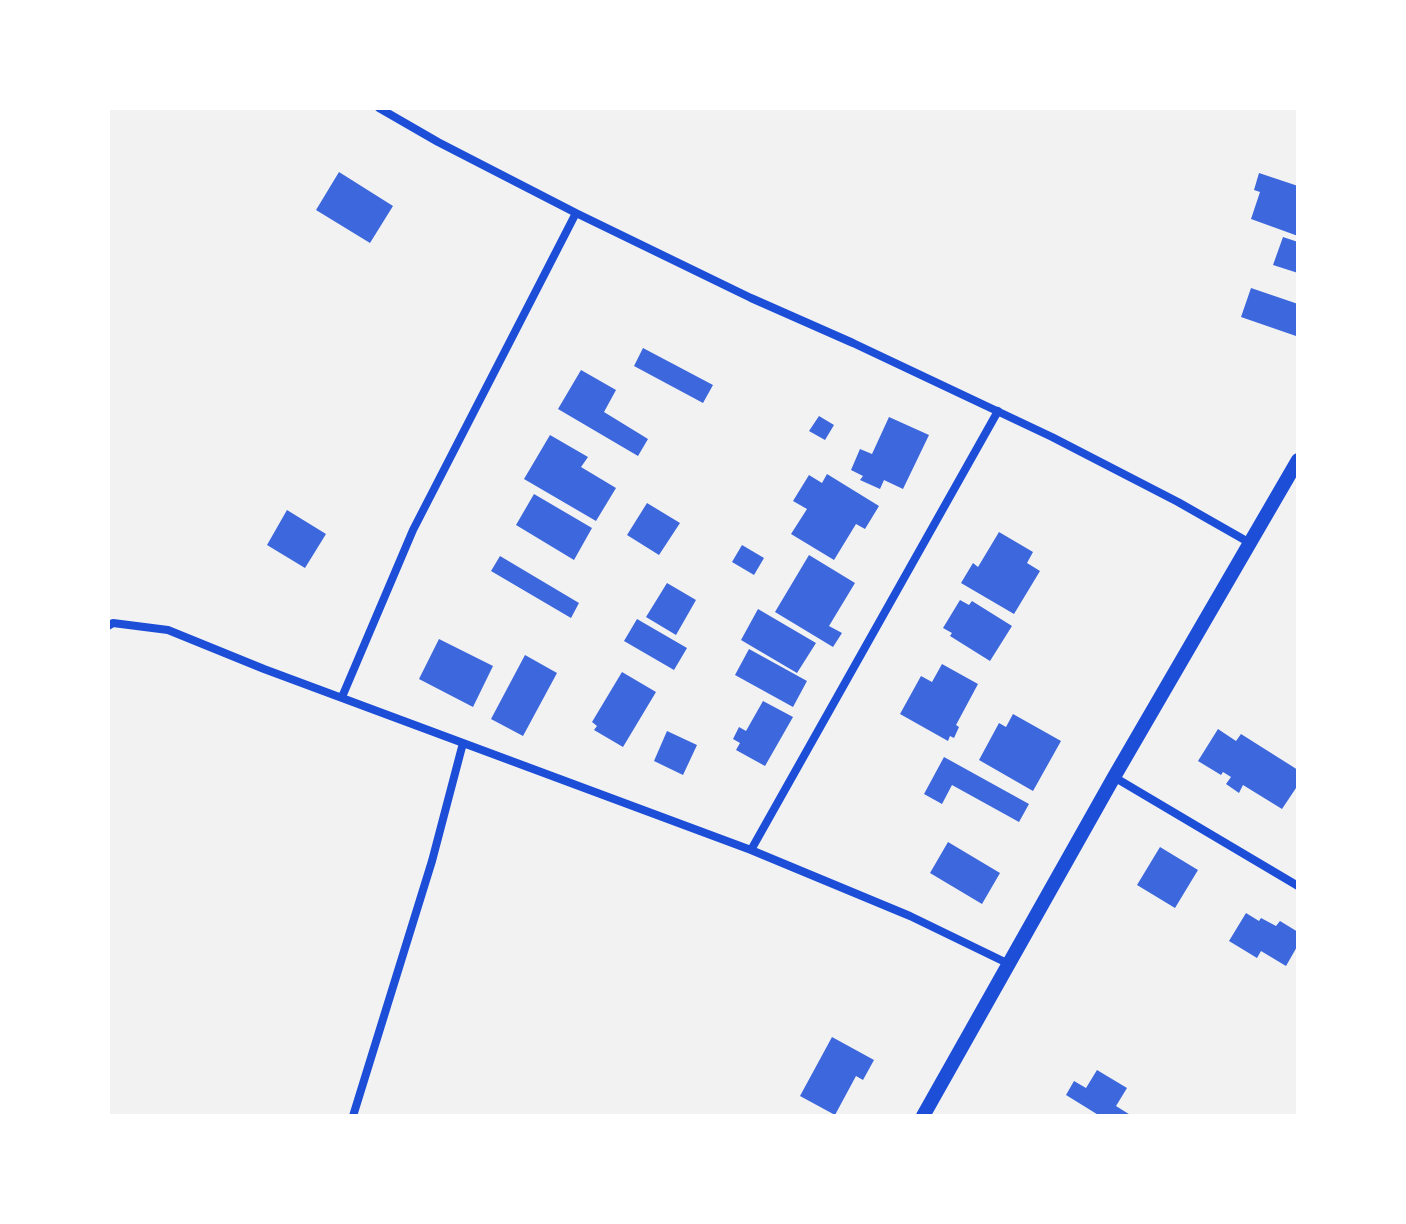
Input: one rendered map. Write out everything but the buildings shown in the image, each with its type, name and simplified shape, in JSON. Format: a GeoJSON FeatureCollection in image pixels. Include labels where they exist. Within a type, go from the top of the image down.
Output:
{"type":"FeatureCollection","features":[{"type":"Feature","properties":{"kind":"street"},"geometry":{"type":"LineString","coordinates":[[379,108],[576,213],[751,298],[998,411],[1178,502],[1251,544]]}},
{"type":"Feature","properties":{"kind":"street"},"geometry":{"type":"LineString","coordinates":[[342,697],[413,530],[576,213]]}},
{"type":"Feature","properties":{"kind":"street"},"geometry":{"type":"LineString","coordinates":[[751,850],[998,411]]}},
{"type":"Feature","properties":{"kind":"street"},"geometry":{"type":"LineString","coordinates":[[923,1116],[1114,777],[1298,460]]}},
{"type":"Feature","properties":{"kind":"street"},"geometry":{"type":"LineString","coordinates":[[110,624],[168,630],[751,850],[910,916],[1009,964]]}},
{"type":"Feature","properties":{"kind":"street"},"geometry":{"type":"LineString","coordinates":[[353,1116],[432,861],[463,743]]}},
{"type":"Feature","properties":{"kind":"street"},"geometry":{"type":"LineString","coordinates":[[1114,777],[1298,886]]}}]}
